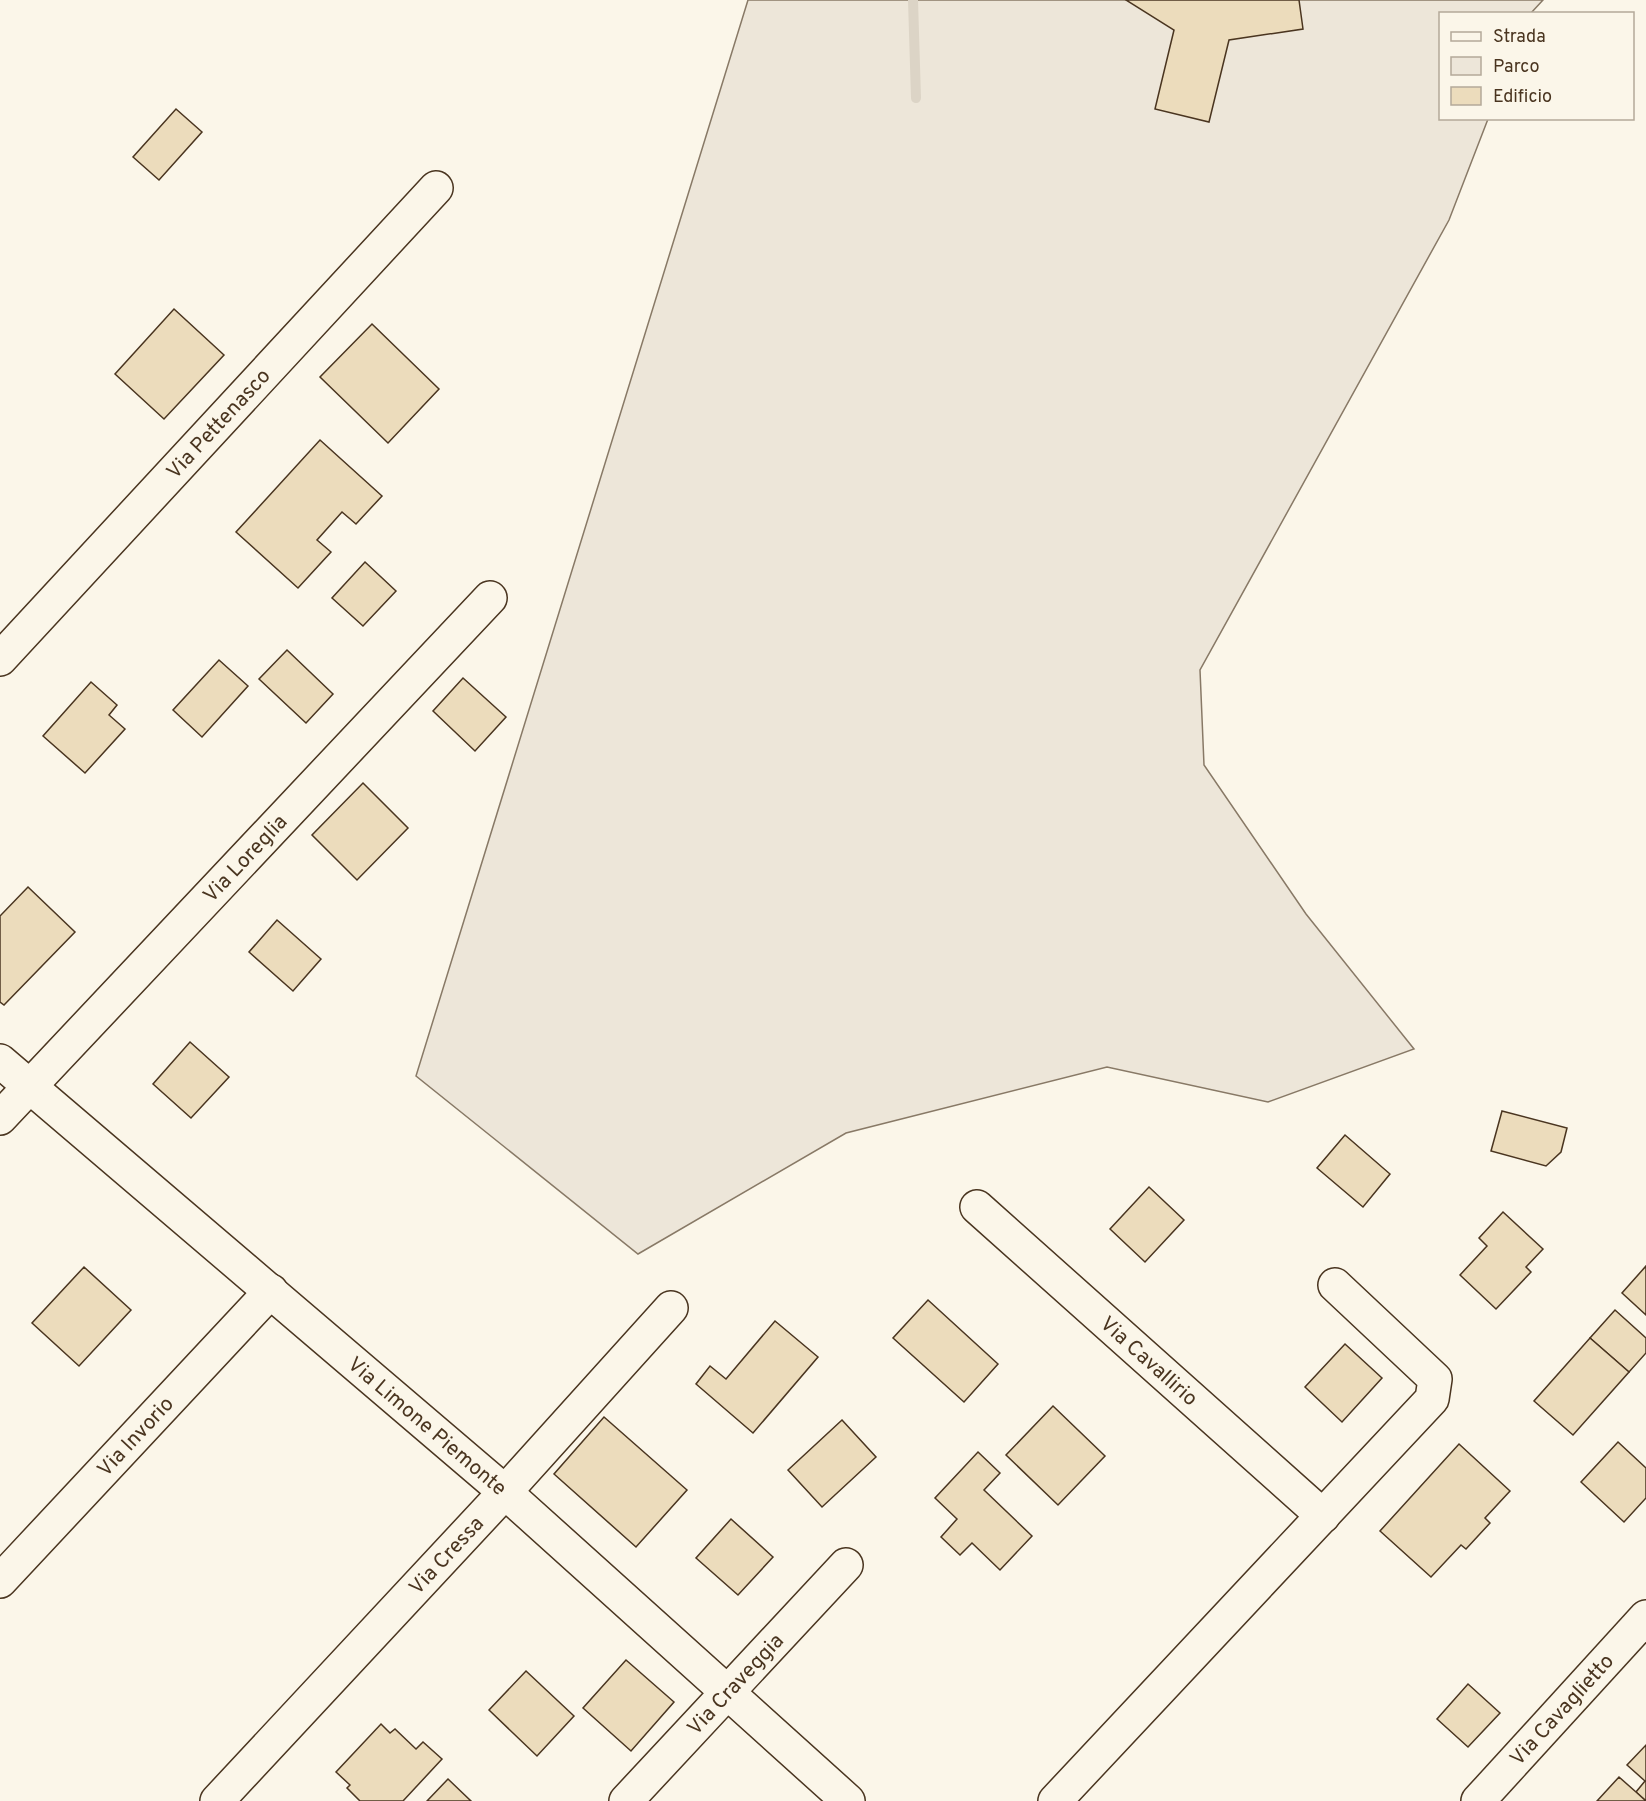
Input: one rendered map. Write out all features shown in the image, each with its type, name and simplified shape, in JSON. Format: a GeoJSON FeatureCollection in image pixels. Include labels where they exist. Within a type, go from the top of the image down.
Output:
{"type":"FeatureCollection","features":[{"type":"Feature","properties":{"kind":"street","name":"Via Pettenasco"},"geometry":{"type":"LineString","coordinates":[[0,659],[436,188]]}},
{"type":"Feature","properties":{"kind":"street","name":"Via Loreglia"},"geometry":{"type":"LineString","coordinates":[[0,1118],[490,598]]}},
{"type":"Feature","properties":{"kind":"street","name":"Via Limone Piemonte"},"geometry":{"type":"LineString","coordinates":[[0,1061],[505,1492],[848,1801]]}},
{"type":"Feature","properties":{"kind":"street","name":"Via Cavallirio"},"geometry":{"type":"LineString","coordinates":[[976,1207],[1323,1515]]}},
{"type":"Feature","properties":{"kind":"street"},"geometry":{"type":"LineString","coordinates":[[1056,1801],[1432,1399],[1436,1379],[1335,1286]]}},
{"type":"Feature","properties":{"kind":"street","name":"Via Invorio"},"geometry":{"type":"LineString","coordinates":[[0,1581],[271,1291]]}},
{"type":"Feature","properties":{"kind":"street","name":"Via Cressa"},"geometry":{"type":"LineString","coordinates":[[217,1801],[505,1492],[671,1308]]}},
{"type":"Feature","properties":{"kind":"street","name":"Via Craveggia"},"geometry":{"type":"LineString","coordinates":[[626,1801],[846,1565]]}},
{"type":"Feature","properties":{"kind":"street","name":"Via Cavaglietto"},"geometry":{"type":"LineString","coordinates":[[1478,1801],[1646,1617]]}},
{"type":"Feature","properties":{"kind":"green space"},"geometry":{"type":"Polygon","coordinates":[[[748,0],[1543,0],[1532,12],[1439,12],[1439,120],[1488,120],[1449,220],[1200,670],[1204,765],[1306,914],[1414,1049],[1268,1102],[1107,1067],[846,1133],[638,1254],[416,1076],[748,0]]]}},
{"type":"Feature","properties":{"kind":"building"},"geometry":{"type":"Polygon","coordinates":[[[1126,0],[1299,0],[1303,29],[1229,40],[1209,122],[1155,109],[1174,30],[1126,0]]]}},
{"type":"Feature","properties":{"kind":"building"},"geometry":{"type":"Polygon","coordinates":[[[176,109],[202,132],[159,180],[133,157],[176,109]]]}},
{"type":"Feature","properties":{"kind":"building"},"geometry":{"type":"Polygon","coordinates":[[[174,309],[224,355],[164,419],[115,374],[174,309]]]}},
{"type":"Feature","properties":{"kind":"building"},"geometry":{"type":"Polygon","coordinates":[[[372,324],[439,389],[388,443],[320,377],[372,324]]]}},
{"type":"Feature","properties":{"kind":"building"},"geometry":{"type":"Polygon","coordinates":[[[320,440],[382,496],[356,524],[342,512],[317,540],[331,552],[298,588],[236,532],[320,440]]]}},
{"type":"Feature","properties":{"kind":"building"},"geometry":{"type":"Polygon","coordinates":[[[365,562],[396,591],[363,626],[332,598],[365,562]]]}},
{"type":"Feature","properties":{"kind":"building"},"geometry":{"type":"Polygon","coordinates":[[[287,650],[333,694],[306,723],[259,679],[287,650]]]}},
{"type":"Feature","properties":{"kind":"building"},"geometry":{"type":"Polygon","coordinates":[[[219,660],[248,686],[202,737],[173,710],[219,660]]]}},
{"type":"Feature","properties":{"kind":"building"},"geometry":{"type":"Polygon","coordinates":[[[463,678],[506,717],[475,751],[433,711],[463,678]]]}},
{"type":"Feature","properties":{"kind":"building"},"geometry":{"type":"Polygon","coordinates":[[[91,682],[117,705],[109,715],[125,729],[85,773],[43,736],[91,682]]]}},
{"type":"Feature","properties":{"kind":"building"},"geometry":{"type":"Polygon","coordinates":[[[363,783],[408,828],[357,880],[312,835],[363,783]]]}},
{"type":"Feature","properties":{"kind":"building"},"geometry":{"type":"Polygon","coordinates":[[[28,887],[75,932],[4,1005],[0,1002],[0,916],[28,887]]]}},
{"type":"Feature","properties":{"kind":"building"},"geometry":{"type":"Polygon","coordinates":[[[277,920],[321,959],[293,991],[249,952],[277,920]]]}},
{"type":"Feature","properties":{"kind":"building"},"geometry":{"type":"Polygon","coordinates":[[[190,1042],[229,1077],[191,1118],[153,1084],[190,1042]]]}},
{"type":"Feature","properties":{"kind":"building"},"geometry":{"type":"Polygon","coordinates":[[[1502,1111],[1567,1128],[1561,1152],[1546,1166],[1491,1151],[1502,1111]]]}},
{"type":"Feature","properties":{"kind":"building"},"geometry":{"type":"Polygon","coordinates":[[[1345,1135],[1390,1174],[1363,1207],[1317,1168],[1345,1135]]]}},
{"type":"Feature","properties":{"kind":"building"},"geometry":{"type":"Polygon","coordinates":[[[1149,1187],[1184,1220],[1145,1262],[1110,1229],[1149,1187]]]}},
{"type":"Feature","properties":{"kind":"building"},"geometry":{"type":"Polygon","coordinates":[[[1503,1212],[1543,1249],[1526,1267],[1531,1272],[1496,1309],[1460,1275],[1487,1246],[1479,1238],[1503,1212]]]}},
{"type":"Feature","properties":{"kind":"building"},"geometry":{"type":"Polygon","coordinates":[[[1646,1266],[1646,1315],[1622,1293],[1646,1266]]]}},
{"type":"Feature","properties":{"kind":"building"},"geometry":{"type":"Polygon","coordinates":[[[84,1267],[131,1310],[79,1366],[32,1323],[84,1267]]]}},
{"type":"Feature","properties":{"kind":"building"},"geometry":{"type":"Polygon","coordinates":[[[928,1300],[998,1364],[964,1402],[893,1338],[928,1300]]]}},
{"type":"Feature","properties":{"kind":"building"},"geometry":{"type":"Polygon","coordinates":[[[1615,1310],[1646,1338],[1646,1353],[1629,1372],[1590,1338],[1615,1310]]]}},
{"type":"Feature","properties":{"kind":"building"},"geometry":{"type":"Polygon","coordinates":[[[775,1321],[818,1357],[753,1433],[696,1384],[710,1366],[726,1379],[775,1321]]]}},
{"type":"Feature","properties":{"kind":"building"},"geometry":{"type":"Polygon","coordinates":[[[1590,1338],[1629,1372],[1573,1435],[1534,1401],[1590,1338]]]}},
{"type":"Feature","properties":{"kind":"building"},"geometry":{"type":"Polygon","coordinates":[[[1345,1344],[1382,1378],[1342,1422],[1305,1387],[1345,1344]]]}},
{"type":"Feature","properties":{"kind":"building"},"geometry":{"type":"Polygon","coordinates":[[[1053,1406],[1105,1456],[1058,1505],[1006,1455],[1053,1406]]]}},
{"type":"Feature","properties":{"kind":"building"},"geometry":{"type":"Polygon","coordinates":[[[604,1417],[687,1490],[636,1547],[554,1474],[604,1417]]]}},
{"type":"Feature","properties":{"kind":"building"},"geometry":{"type":"Polygon","coordinates":[[[842,1420],[876,1457],[822,1507],[788,1470],[842,1420]]]}},
{"type":"Feature","properties":{"kind":"building"},"geometry":{"type":"Polygon","coordinates":[[[1618,1442],[1646,1468],[1646,1498],[1624,1522],[1581,1482],[1618,1442]]]}},
{"type":"Feature","properties":{"kind":"building"},"geometry":{"type":"Polygon","coordinates":[[[1459,1444],[1510,1491],[1485,1518],[1490,1523],[1466,1549],[1461,1545],[1431,1577],[1380,1531],[1459,1444]]]}},
{"type":"Feature","properties":{"kind":"building"},"geometry":{"type":"Polygon","coordinates":[[[978,1452],[1000,1473],[984,1490],[1032,1536],[1000,1570],[972,1543],[960,1555],[941,1537],[957,1519],[935,1498],[978,1452]]]}},
{"type":"Feature","properties":{"kind":"building"},"geometry":{"type":"Polygon","coordinates":[[[731,1519],[773,1557],[738,1595],[696,1558],[731,1519]]]}},
{"type":"Feature","properties":{"kind":"building"},"geometry":{"type":"Polygon","coordinates":[[[626,1660],[674,1702],[631,1751],[583,1708],[626,1660]]]}},
{"type":"Feature","properties":{"kind":"building"},"geometry":{"type":"Polygon","coordinates":[[[526,1671],[574,1716],[537,1756],[489,1710],[526,1671]]]}},
{"type":"Feature","properties":{"kind":"building"},"geometry":{"type":"Polygon","coordinates":[[[1468,1684],[1500,1713],[1468,1747],[1437,1719],[1468,1684]]]}},
{"type":"Feature","properties":{"kind":"building"},"geometry":{"type":"Polygon","coordinates":[[[381,1724],[390,1733],[395,1729],[416,1749],[423,1742],[442,1759],[403,1801],[360,1801],[347,1788],[350,1785],[336,1772],[381,1724]]]}},
{"type":"Feature","properties":{"kind":"building"},"geometry":{"type":"Polygon","coordinates":[[[1646,1745],[1646,1801],[1636,1792],[1645,1781],[1627,1765],[1646,1745]]]}},
{"type":"Feature","properties":{"kind":"building"},"geometry":{"type":"Polygon","coordinates":[[[1619,1777],[1636,1792],[1646,1801],[1597,1801],[1619,1777]]]}},
{"type":"Feature","properties":{"kind":"building"},"geometry":{"type":"Polygon","coordinates":[[[448,1779],[471,1801],[427,1801],[448,1779]]]}},
{"type":"Feature","properties":{"kind":"waterway"},"geometry":{"type":"LineString","coordinates":[[913,0],[916,98]]}}]}
